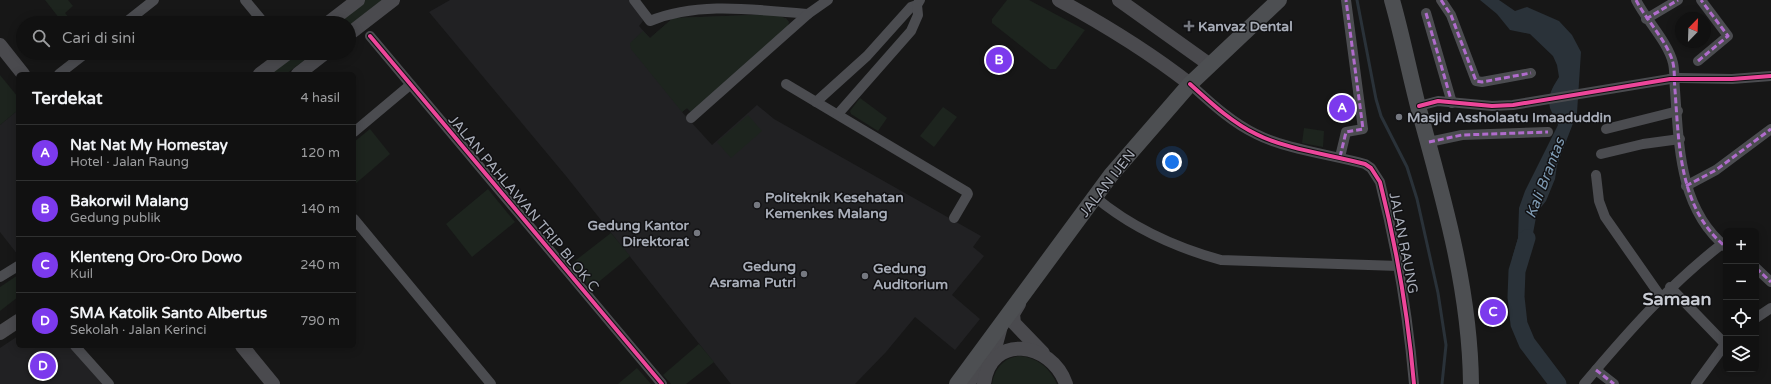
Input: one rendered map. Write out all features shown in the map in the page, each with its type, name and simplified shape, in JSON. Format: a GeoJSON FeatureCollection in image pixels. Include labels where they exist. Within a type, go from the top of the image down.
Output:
{"type":"FeatureCollection","features":[{"type":"Feature","properties":{"kind":"main road"},"geometry":{"type":"LineString","coordinates":[[337,16],[358,0]]}},
{"type":"Feature","properties":{"kind":"main road"},"geometry":{"type":"LineString","coordinates":[[356,29],[393,0]]}},
{"type":"Feature","properties":{"kind":"main road"},"geometry":{"type":"LineString","coordinates":[[1059,0],[1132,42],[1158,59],[1190,84]]}},
{"type":"Feature","properties":{"kind":"main road"},"geometry":{"type":"LineString","coordinates":[[1119,0],[1210,65]]}},
{"type":"Feature","properties":{"kind":"main road","name":"JALAN IJEN"},"geometry":{"type":"LineString","coordinates":[[957,384],[1111,175],[1190,84],[1279,0]]}},
{"type":"Feature","properties":{"kind":"main road"},"geometry":{"type":"LineString","coordinates":[[1392,0],[1418,106],[1446,208],[1466,309],[1470,343],[1471,384]]}},
{"type":"Feature","properties":{"kind":"main road"},"geometry":{"type":"LineString","coordinates":[[0,45],[21,72]]}},
{"type":"Feature","properties":{"kind":"main road"},"geometry":{"type":"LineString","coordinates":[[263,72],[279,60]]}},
{"type":"Feature","properties":{"kind":"main road"},"geometry":{"type":"LineString","coordinates":[[301,72],[316,60]]}},
{"type":"Feature","properties":{"kind":"main road"},"geometry":{"type":"LineString","coordinates":[[1026,291],[1013,314],[1014,323],[1060,370],[1066,384]]}},
{"type":"Feature","properties":{"kind":"main road"},"geometry":{"type":"LineString","coordinates":[[0,333],[16,323]]}},
{"type":"Feature","properties":{"kind":"main road"},"geometry":{"type":"LineString","coordinates":[[984,384],[1002,323]]}},
{"type":"Feature","properties":{"kind":"main road"},"geometry":{"type":"LineString","coordinates":[[244,348],[273,384]]}},
{"type":"Feature","properties":{"kind":"main road"},"geometry":{"type":"LineString","coordinates":[[965,384],[1005,352],[1016,349],[1030,350],[1048,358]]}},
{"type":"Feature","properties":{"kind":"street"},"geometry":{"type":"LineString","coordinates":[[133,16],[154,0]]}},
{"type":"Feature","properties":{"kind":"street"},"geometry":{"type":"LineString","coordinates":[[245,0],[258,16]]}},
{"type":"Feature","properties":{"kind":"street"},"geometry":{"type":"LineString","coordinates":[[634,0],[650,21],[686,11],[721,9],[808,14]]}},
{"type":"Feature","properties":{"kind":"street"},"geometry":{"type":"LineString","coordinates":[[691,118],[808,14],[828,0]]}},
{"type":"Feature","properties":{"kind":"street"},"geometry":{"type":"LineString","coordinates":[[1340,157],[1346,132],[1363,129],[1346,0]]}},
{"type":"Feature","properties":{"kind":"street"},"geometry":{"type":"LineString","coordinates":[[1441,0],[1451,15],[1476,80],[1482,82],[1531,73]]}},
{"type":"Feature","properties":{"kind":"street"},"geometry":{"type":"LineString","coordinates":[[1636,0],[1646,19],[1664,44],[1673,61],[1686,186],[1701,220],[1723,245]]}},
{"type":"Feature","properties":{"kind":"street"},"geometry":{"type":"LineString","coordinates":[[1646,19],[1678,0]]}},
{"type":"Feature","properties":{"kind":"street"},"geometry":{"type":"LineString","coordinates":[[1698,61],[1728,36],[1701,0]]}},
{"type":"Feature","properties":{"kind":"street"},"geometry":{"type":"LineString","coordinates":[[816,102],[867,56],[911,7],[919,3]]}},
{"type":"Feature","properties":{"kind":"street"},"geometry":{"type":"LineString","coordinates":[[838,114],[904,40],[915,24],[918,15],[919,3]]}},
{"type":"Feature","properties":{"kind":"street"},"geometry":{"type":"LineString","coordinates":[[1426,13],[1452,103]]}},
{"type":"Feature","properties":{"kind":"street"},"geometry":{"type":"LineString","coordinates":[[891,30],[904,40]]}},
{"type":"Feature","properties":{"kind":"street","name":"JALAN PAHLAWAN TRIP BLOK C"},"geometry":{"type":"LineString","coordinates":[[370,36],[662,384]]}},
{"type":"Feature","properties":{"kind":"street"},"geometry":{"type":"LineString","coordinates":[[62,72],[77,60]]}},
{"type":"Feature","properties":{"kind":"street"},"geometry":{"type":"LineString","coordinates":[[1418,106],[1438,101],[1492,106],[1670,79],[1732,79],[1771,76]]}},
{"type":"Feature","properties":{"kind":"street"},"geometry":{"type":"LineString","coordinates":[[786,84],[967,192],[967,196],[954,218]]}},
{"type":"Feature","properties":{"kind":"street","name":"JALAN RAUNG"},"geometry":{"type":"LineString","coordinates":[[1190,84],[1240,125],[1257,134],[1279,142],[1365,164],[1376,173],[1385,202],[1399,266],[1410,335],[1414,384]]}},
{"type":"Feature","properties":{"kind":"street"},"geometry":{"type":"LineString","coordinates":[[356,130],[410,85]]}},
{"type":"Feature","properties":{"kind":"street"},"geometry":{"type":"LineString","coordinates":[[1606,129],[1678,111]]}},
{"type":"Feature","properties":{"kind":"street"},"geometry":{"type":"LineString","coordinates":[[1686,186],[1716,170],[1771,128]]}},
{"type":"Feature","properties":{"kind":"street"},"geometry":{"type":"LineString","coordinates":[[1429,142],[1462,135],[1548,132]]}},
{"type":"Feature","properties":{"kind":"street"},"geometry":{"type":"LineString","coordinates":[[1601,154],[1644,144],[1680,139]]}},
{"type":"Feature","properties":{"kind":"street"},"geometry":{"type":"LineString","coordinates":[[1596,175],[1599,201],[1605,217],[1661,297]]}},
{"type":"Feature","properties":{"kind":"street"},"geometry":{"type":"LineString","coordinates":[[1095,197],[1111,210],[1159,239],[1196,253],[1221,260],[1399,266]]}},
{"type":"Feature","properties":{"kind":"street"},"geometry":{"type":"LineString","coordinates":[[356,221],[491,384]]}},
{"type":"Feature","properties":{"kind":"street"},"geometry":{"type":"LineString","coordinates":[[1584,384],[1670,288],[1723,247]]}},
{"type":"Feature","properties":{"kind":"street"},"geometry":{"type":"LineString","coordinates":[[0,277],[16,267]]}},
{"type":"Feature","properties":{"kind":"street"},"geometry":{"type":"LineString","coordinates":[[1759,271],[1771,282]]}},
{"type":"Feature","properties":{"kind":"street"},"geometry":{"type":"LineString","coordinates":[[1670,288],[1723,340]]}},
{"type":"Feature","properties":{"kind":"street"},"geometry":{"type":"LineString","coordinates":[[1759,316],[1771,308]]}},
{"type":"Feature","properties":{"kind":"street"},"geometry":{"type":"LineString","coordinates":[[1696,384],[1723,347]]}},
{"type":"Feature","properties":{"kind":"street"},"geometry":{"type":"LineString","coordinates":[[77,348],[109,384]]}},
{"type":"Feature","properties":{"kind":"street"},"geometry":{"type":"LineString","coordinates":[[1596,370],[1611,383]]}},
{"type":"Feature","properties":{"kind":"shaded area"},"geometry":{"type":"Polygon","coordinates":[[[45,0],[68,0],[73,6],[65,13],[68,16],[58,16],[45,0]]]}},
{"type":"Feature","properties":{"kind":"shaded area"},"geometry":{"type":"Polygon","coordinates":[[[365,0],[382,0],[356,20],[356,16],[345,16],[365,0]]]}},
{"type":"Feature","properties":{"kind":"shaded area","name":"Politeknik Kesehatan Kemenkes Malang"},"geometry":{"type":"Polygon","coordinates":[[[450,0],[629,0],[642,17],[643,21],[639,26],[650,38],[673,18],[751,15],[786,18],[789,22],[691,112],[687,108],[682,112],[712,145],[757,105],[774,119],[981,236],[973,247],[984,256],[952,295],[980,319],[955,350],[915,317],[886,352],[855,384],[731,384],[566,176],[429,12],[450,0]]]}},
{"type":"Feature","properties":{"kind":"shaded area"},"geometry":{"type":"Polygon","coordinates":[[[1007,0],[1029,0],[1085,30],[1056,69],[1050,69],[992,23],[992,19],[1007,0]]]}},
{"type":"Feature","properties":{"kind":"shaded area"},"geometry":{"type":"Polygon","coordinates":[[[777,15],[789,22],[788,27],[691,112],[687,108],[682,112],[631,49],[630,43],[643,31],[650,38],[673,18],[777,15]]]}},
{"type":"Feature","properties":{"kind":"shaded area"},"geometry":{"type":"Polygon","coordinates":[[[288,60],[305,60],[289,72],[273,72],[288,60]]]}},
{"type":"Feature","properties":{"kind":"shaded area"},"geometry":{"type":"Polygon","coordinates":[[[0,75],[16,95],[16,112],[0,125],[0,75]]]}},
{"type":"Feature","properties":{"kind":"shaded area"},"geometry":{"type":"Polygon","coordinates":[[[860,98],[887,118],[878,131],[851,114],[850,111],[860,98]]]}},
{"type":"Feature","properties":{"kind":"shaded area"},"geometry":{"type":"Polygon","coordinates":[[[943,107],[957,117],[934,147],[920,136],[943,107]]]}},
{"type":"Feature","properties":{"kind":"shaded area"},"geometry":{"type":"Polygon","coordinates":[[[16,112],[16,252],[0,232],[0,125],[16,112]]]}},
{"type":"Feature","properties":{"kind":"shaded area"},"geometry":{"type":"Polygon","coordinates":[[[748,115],[762,131],[731,158],[717,142],[748,115]]]}},
{"type":"Feature","properties":{"kind":"shaded area"},"geometry":{"type":"Polygon","coordinates":[[[1304,128],[1324,131],[1323,147],[1302,143],[1304,128]]]}},
{"type":"Feature","properties":{"kind":"shaded area"},"geometry":{"type":"Polygon","coordinates":[[[370,129],[390,154],[356,183],[356,140],[370,129]]]}},
{"type":"Feature","properties":{"kind":"shaded area"},"geometry":{"type":"Polygon","coordinates":[[[488,189],[515,222],[472,257],[446,224],[488,189]]]}},
{"type":"Feature","properties":{"kind":"shaded area"},"geometry":{"type":"Polygon","coordinates":[[[611,233],[630,256],[590,289],[571,264],[611,233]]]}},
{"type":"Feature","properties":{"kind":"shaded area"},"geometry":{"type":"Polygon","coordinates":[[[16,276],[16,299],[0,311],[0,287],[16,276]]]}},
{"type":"Feature","properties":{"kind":"shaded area"},"geometry":{"type":"Polygon","coordinates":[[[16,337],[16,348],[71,348],[103,384],[0,384],[0,348],[16,337]]]}},
{"type":"Feature","properties":{"kind":"shaded area"},"geometry":{"type":"Polygon","coordinates":[[[699,344],[714,362],[686,384],[671,384],[663,375],[699,344]]]}},
{"type":"Feature","properties":{"kind":"shaded area"},"geometry":{"type":"Polygon","coordinates":[[[1020,356],[1032,359],[1043,365],[1051,373],[1057,384],[992,384],[995,373],[1005,361],[1020,356]]]}},
{"type":"Feature","properties":{"kind":"shaded area"},"geometry":{"type":"Polygon","coordinates":[[[637,368],[651,384],[618,384],[637,368]]]}},
{"type":"Feature","properties":{"kind":"water"},"geometry":{"type":"Polygon","coordinates":[[[1480,0],[1499,0],[1515,11],[1527,7],[1559,21],[1572,35],[1581,52],[1577,113],[1557,165],[1555,179],[1546,201],[1537,212],[1528,260],[1512,259],[1518,238],[1519,208],[1525,191],[1558,125],[1549,103],[1551,91],[1559,77],[1557,65],[1553,56],[1530,34],[1510,30],[1497,14],[1480,0]]]}},
{"type":"Feature","properties":{"kind":"waterway"},"geometry":{"type":"LineString","coordinates":[[1357,0],[1376,99],[1381,116],[1407,167],[1417,199],[1438,293],[1446,345],[1442,384]]}},
{"type":"Feature","properties":{"kind":"waterway","name":"Kali Brantas"},"geometry":{"type":"LineString","coordinates":[[1527,238],[1517,271],[1516,297],[1519,324],[1527,343],[1558,384]]}},
{"type":"Feature","properties":{"kind":"marked path"},"geometry":{"type":"LineString","coordinates":[[1340,157],[1346,132],[1363,129],[1346,0]]}},
{"type":"Feature","properties":{"kind":"marked path"},"geometry":{"type":"LineString","coordinates":[[1441,0],[1451,15],[1476,81],[1482,82],[1531,73]]}},
{"type":"Feature","properties":{"kind":"marked path"},"geometry":{"type":"LineString","coordinates":[[1636,0],[1667,47],[1673,63],[1678,132],[1684,175],[1690,195],[1710,232],[1723,244]]}},
{"type":"Feature","properties":{"kind":"marked path"},"geometry":{"type":"LineString","coordinates":[[1646,19],[1678,0]]}},
{"type":"Feature","properties":{"kind":"marked path"},"geometry":{"type":"LineString","coordinates":[[1698,61],[1728,36],[1701,0]]}},
{"type":"Feature","properties":{"kind":"marked path"},"geometry":{"type":"LineString","coordinates":[[1426,13],[1452,103]]}},
{"type":"Feature","properties":{"kind":"marked path"},"geometry":{"type":"LineString","coordinates":[[1686,186],[1716,170],[1771,129]]}},
{"type":"Feature","properties":{"kind":"marked path"},"geometry":{"type":"LineString","coordinates":[[1429,142],[1462,135],[1548,132]]}},
{"type":"Feature","properties":{"kind":"marked path"},"geometry":{"type":"LineString","coordinates":[[1759,271],[1771,282]]}},
{"type":"Feature","properties":{"kind":"marked path"},"geometry":{"type":"LineString","coordinates":[[1596,370],[1614,384]]}},
{"type":"Feature","properties":{"kind":"cycle path"},"geometry":{"type":"LineString","coordinates":[[370,36],[662,384]]}},
{"type":"Feature","properties":{"kind":"cycle path"},"geometry":{"type":"LineString","coordinates":[[1419,106],[1438,101],[1492,106],[1513,105],[1670,79],[1732,79],[1771,76]]}},
{"type":"Feature","properties":{"kind":"cycle path"},"geometry":{"type":"LineString","coordinates":[[1190,84],[1229,118],[1256,134],[1281,144],[1365,164],[1371,168],[1380,182],[1397,257],[1409,333],[1414,384]]}},
{"type":"Feature","properties":{"kind":"place","name":"Kanvaz Dental"},"geometry":{"type":"Point","coordinates":[1189,26]}},
{"type":"Feature","properties":{"kind":"place","name":"Bakorwil Malang"},"geometry":{"type":"Point","coordinates":[999,60]}},
{"type":"Feature","properties":{"kind":"place","name":"Nat Nat My Homestay"},"geometry":{"type":"Point","coordinates":[1342,108]}},
{"type":"Feature","properties":{"kind":"place","name":"Masjid Assholaatu Imaaduddin"},"geometry":{"type":"Point","coordinates":[1399,117]}},
{"type":"Feature","properties":{"kind":"place","name":"Politeknik Kesehatan Kemenkes Malang"},"geometry":{"type":"Point","coordinates":[757,205]}},
{"type":"Feature","properties":{"kind":"place","name":"Gedung Kantor Direktorat"},"geometry":{"type":"Point","coordinates":[697,233]}},
{"type":"Feature","properties":{"kind":"place","name":"Gedung Asrama Putri"},"geometry":{"type":"Point","coordinates":[804,274]}},
{"type":"Feature","properties":{"kind":"place","name":"Gedung Auditorium"},"geometry":{"type":"Point","coordinates":[865,276]}},
{"type":"Feature","properties":{"kind":"place","name":"Klenteng Oro-Oro Dowo"},"geometry":{"type":"Point","coordinates":[1493,312]}},
{"type":"Feature","properties":{"kind":"place","name":"SMA Katolik Santo Albertus"},"geometry":{"type":"Point","coordinates":[43,366]}},
{"type":"Feature","properties":{"kind":"district","name":"Samaan"},"geometry":{"type":"Point","coordinates":[1677,299]}}]}
